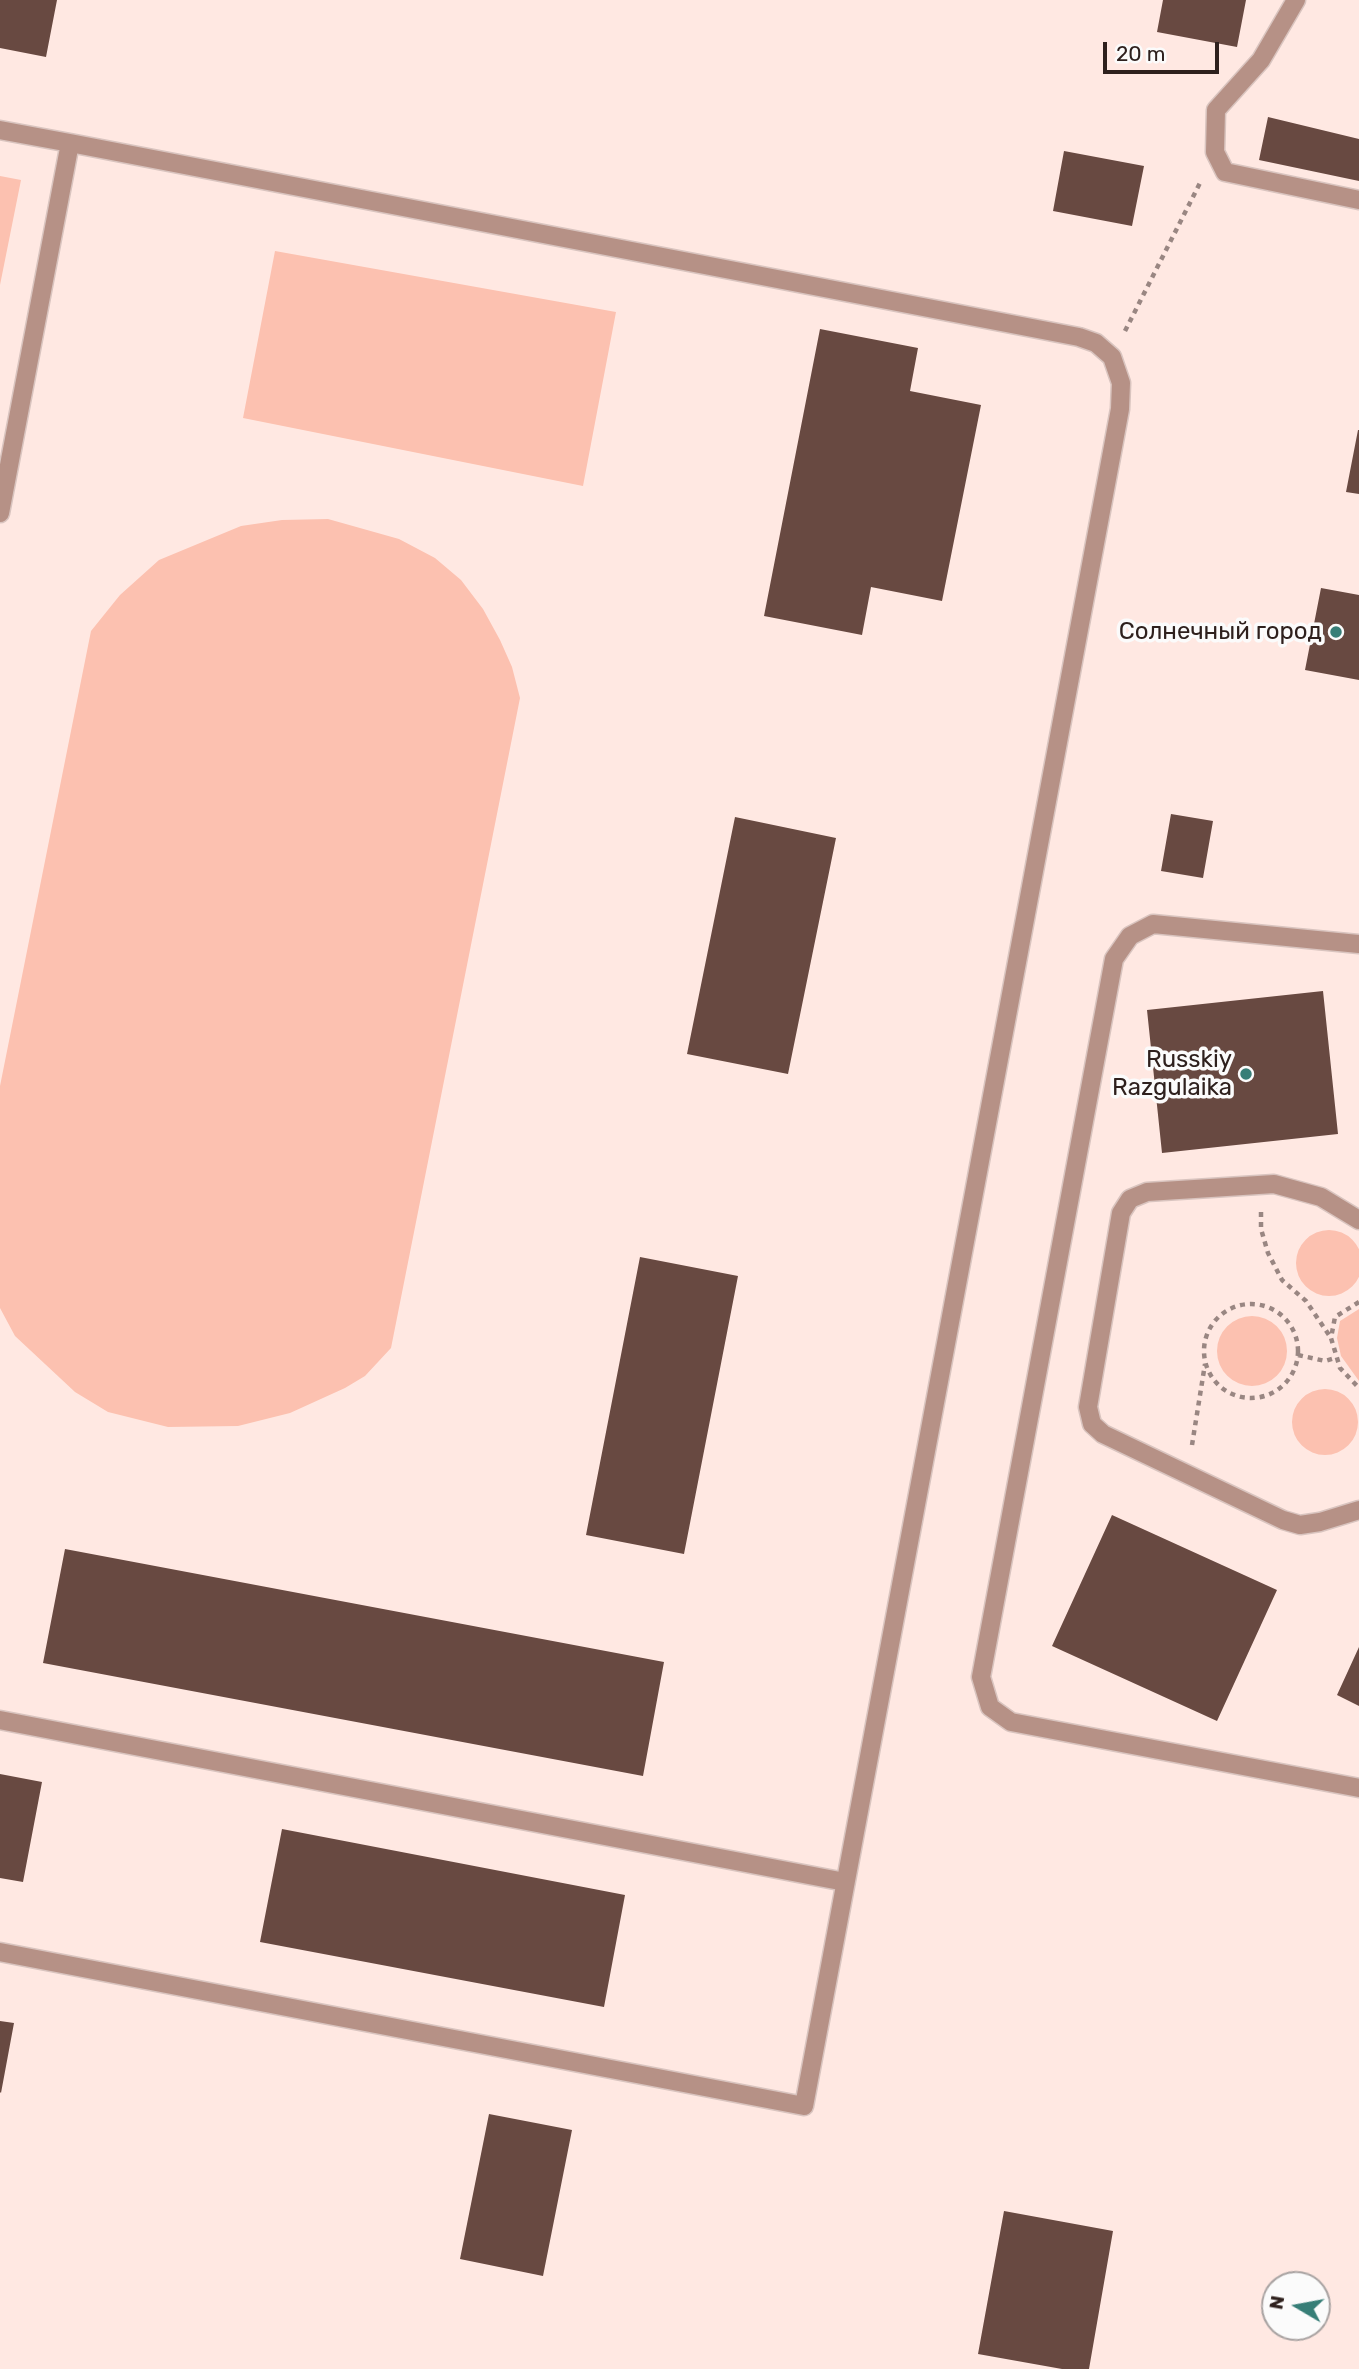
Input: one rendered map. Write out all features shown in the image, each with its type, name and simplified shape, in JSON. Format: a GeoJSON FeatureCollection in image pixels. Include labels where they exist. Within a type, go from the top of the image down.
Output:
{"type":"FeatureCollection","features":[{"type":"Feature","properties":{"kind":"lane"},"geometry":{"type":"LineString","coordinates":[[1296,0],[1261,60],[1216,110],[1215,152],[1224,172],[1359,201]]}},
{"type":"Feature","properties":{"kind":"lane"},"geometry":{"type":"LineString","coordinates":[[0,130],[1079,337],[1096,343],[1112,357],[1121,383],[1120,409],[804,2106],[0,1952]]}},
{"type":"Feature","properties":{"kind":"lane"},"geometry":{"type":"LineString","coordinates":[[0,513],[71,143]]}},
{"type":"Feature","properties":{"kind":"lane"},"geometry":{"type":"LineString","coordinates":[[1359,944],[1153,924],[1130,936],[1115,959],[981,1677],[990,1707],[1011,1722],[1359,1788]]}},
{"type":"Feature","properties":{"kind":"lane"},"geometry":{"type":"LineString","coordinates":[[1359,1220],[1321,1196],[1288,1186],[1262,1185],[1147,1192],[1130,1199],[1121,1213],[1088,1408],[1092,1424],[1103,1434],[1300,1525],[1359,1510]]}},
{"type":"Feature","properties":{"kind":"lane"},"geometry":{"type":"LineString","coordinates":[[0,1720],[845,1882]]}},
{"type":"Feature","properties":{"kind":"path"},"geometry":{"type":"LineString","coordinates":[[1112,357],[1215,152]]}},
{"type":"Feature","properties":{"kind":"path"},"geometry":{"type":"LineString","coordinates":[[1262,1185],[1261,1229],[1268,1253],[1282,1280],[1306,1301],[1332,1338]]}},
{"type":"Feature","properties":{"kind":"path"},"geometry":{"type":"LineString","coordinates":[[1359,1302],[1335,1317],[1332,1338],[1335,1358],[1340,1368],[1359,1388]]}},
{"type":"Feature","properties":{"kind":"path"},"geometry":{"type":"LineString","coordinates":[[1185,1473],[1191,1452],[1205,1363],[1204,1346],[1213,1324],[1232,1308],[1248,1304],[1264,1305],[1279,1312],[1290,1324],[1297,1339],[1298,1355],[1287,1382],[1262,1397],[1233,1395],[1220,1387],[1205,1363]]}},
{"type":"Feature","properties":{"kind":"path"},"geometry":{"type":"LineString","coordinates":[[1298,1355],[1325,1361],[1335,1358]]}},
{"type":"Feature","properties":{"kind":"shaded area"},"geometry":{"type":"Polygon","coordinates":[[[0,176],[21,180],[0,285],[0,176]]]}},
{"type":"Feature","properties":{"kind":"shaded area"},"geometry":{"type":"Polygon","coordinates":[[[275,251],[616,312],[583,486],[243,418],[275,251]]]}},
{"type":"Feature","properties":{"kind":"shaded area"},"geometry":{"type":"Polygon","coordinates":[[[328,519],[399,539],[435,558],[461,580],[483,609],[500,640],[512,667],[520,698],[391,1348],[365,1376],[290,1413],[238,1426],[168,1427],[108,1412],[75,1392],[15,1336],[0,1308],[0,1086],[91,631],[120,595],[159,560],[241,526],[282,520],[328,519]]]}},
{"type":"Feature","properties":{"kind":"shaded area"},"geometry":{"type":"Polygon","coordinates":[[[1329,1230],[1342,1233],[1352,1240],[1359,1250],[1362,1263],[1359,1276],[1352,1286],[1342,1293],[1329,1296],[1316,1293],[1306,1286],[1299,1276],[1296,1263],[1299,1250],[1306,1240],[1316,1233],[1329,1230]]]}},
{"type":"Feature","properties":{"kind":"shaded area"},"geometry":{"type":"Polygon","coordinates":[[[1359,1309],[1359,1381],[1341,1356],[1337,1338],[1340,1321],[1359,1309]]]}},
{"type":"Feature","properties":{"kind":"shaded area"},"geometry":{"type":"Polygon","coordinates":[[[1252,1316],[1277,1326],[1287,1351],[1277,1376],[1252,1386],[1227,1376],[1217,1351],[1227,1326],[1252,1316]]]}},
{"type":"Feature","properties":{"kind":"shaded area"},"geometry":{"type":"Polygon","coordinates":[[[1325,1389],[1338,1392],[1348,1399],[1355,1409],[1358,1422],[1355,1435],[1348,1445],[1338,1452],[1325,1455],[1312,1452],[1302,1445],[1295,1435],[1292,1422],[1295,1409],[1302,1399],[1312,1392],[1325,1389]]]}},
{"type":"Feature","properties":{"kind":"building"},"geometry":{"type":"Polygon","coordinates":[[[0,0],[57,0],[46,57],[0,48],[0,0]]]}},
{"type":"Feature","properties":{"kind":"building"},"geometry":{"type":"Polygon","coordinates":[[[1163,0],[1246,0],[1237,47],[1157,32],[1163,0]]]}},
{"type":"Feature","properties":{"kind":"building"},"geometry":{"type":"Polygon","coordinates":[[[1268,117],[1359,139],[1359,181],[1259,160],[1268,117]]]}},
{"type":"Feature","properties":{"kind":"building"},"geometry":{"type":"Polygon","coordinates":[[[1064,151],[1144,166],[1132,226],[1053,211],[1064,151]]]}},
{"type":"Feature","properties":{"kind":"building"},"geometry":{"type":"Polygon","coordinates":[[[820,329],[918,348],[910,391],[981,405],[942,601],[871,587],[862,635],[764,616],[820,329]]]}},
{"type":"Feature","properties":{"kind":"building"},"geometry":{"type":"Polygon","coordinates":[[[1359,430],[1359,494],[1346,492],[1359,430]]]}},
{"type":"Feature","properties":{"kind":"building","name":"Солнечный город"},"geometry":{"type":"Polygon","coordinates":[[[1321,588],[1359,595],[1359,680],[1305,670],[1321,588]]]}},
{"type":"Feature","properties":{"kind":"building"},"geometry":{"type":"Polygon","coordinates":[[[1171,814],[1213,821],[1203,878],[1161,871],[1171,814]]]}},
{"type":"Feature","properties":{"kind":"building"},"geometry":{"type":"Polygon","coordinates":[[[735,817],[836,838],[788,1074],[687,1054],[735,817]]]}},
{"type":"Feature","properties":{"kind":"building"},"geometry":{"type":"Polygon","coordinates":[[[1323,991],[1338,1134],[1162,1153],[1147,1010],[1323,991]]]}},
{"type":"Feature","properties":{"kind":"building"},"geometry":{"type":"Polygon","coordinates":[[[640,1257],[738,1276],[684,1554],[586,1535],[640,1257]]]}},
{"type":"Feature","properties":{"kind":"building"},"geometry":{"type":"Polygon","coordinates":[[[1112,1515],[1277,1590],[1217,1721],[1052,1646],[1112,1515]]]}},
{"type":"Feature","properties":{"kind":"building"},"geometry":{"type":"Polygon","coordinates":[[[65,1549],[664,1662],[643,1776],[43,1663],[65,1549]]]}},
{"type":"Feature","properties":{"kind":"building"},"geometry":{"type":"Polygon","coordinates":[[[1359,1647],[1359,1706],[1337,1695],[1359,1647]]]}},
{"type":"Feature","properties":{"kind":"building"},"geometry":{"type":"Polygon","coordinates":[[[0,1774],[42,1782],[23,1882],[0,1878],[0,1774]]]}},
{"type":"Feature","properties":{"kind":"building"},"geometry":{"type":"Polygon","coordinates":[[[282,1829],[625,1895],[604,2007],[260,1942],[282,1829]]]}},
{"type":"Feature","properties":{"kind":"building"},"geometry":{"type":"Polygon","coordinates":[[[0,2021],[14,2023],[1,2093],[0,2092],[0,2021]]]}},
{"type":"Feature","properties":{"kind":"building"},"geometry":{"type":"Polygon","coordinates":[[[489,2114],[572,2130],[543,2276],[460,2259],[489,2114]]]}},
{"type":"Feature","properties":{"kind":"building"},"geometry":{"type":"Polygon","coordinates":[[[1004,2211],[1113,2231],[1089,2369],[1062,2369],[978,2354],[1004,2211]]]}},
{"type":"Feature","properties":{"kind":"place","name":"Солнечный город"},"geometry":{"type":"Point","coordinates":[1336,632]}},
{"type":"Feature","properties":{"kind":"place","name":"Russkiy Razgulaika"},"geometry":{"type":"Point","coordinates":[1246,1074]}}]}
